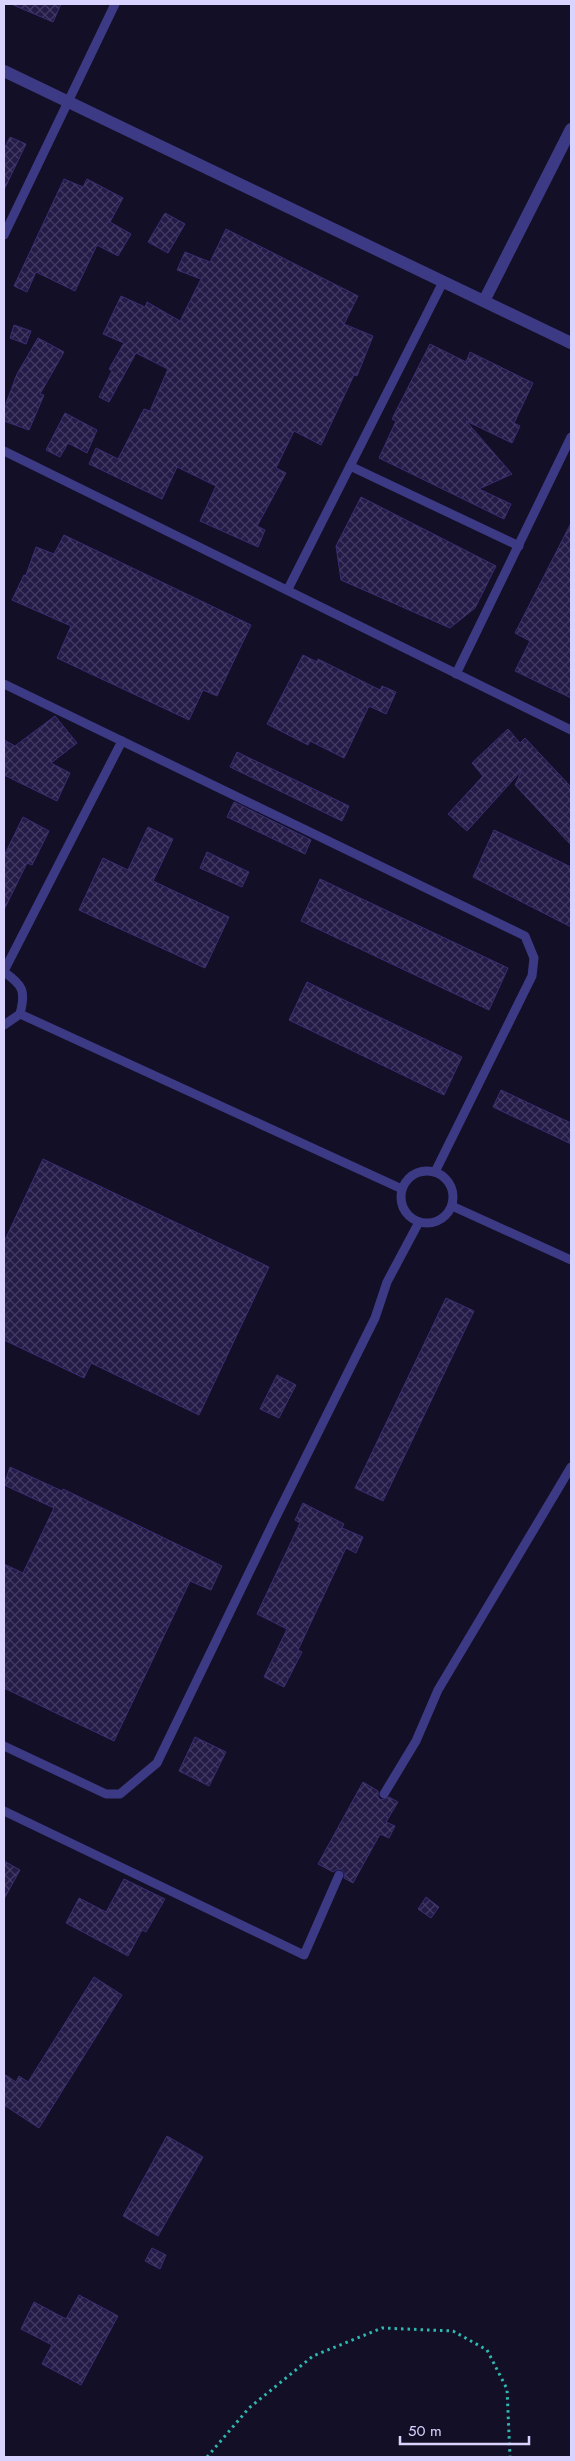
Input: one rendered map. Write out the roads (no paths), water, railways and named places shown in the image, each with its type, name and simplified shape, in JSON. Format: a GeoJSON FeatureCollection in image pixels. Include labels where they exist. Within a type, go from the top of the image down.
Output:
{"type":"FeatureCollection","features":[{"type":"Feature","properties":{"kind":"street"},"geometry":{"type":"LineString","coordinates":[[4,71],[571,343]]}},
{"type":"Feature","properties":{"kind":"street"},"geometry":{"type":"LineString","coordinates":[[484,301],[571,129]]}},
{"type":"Feature","properties":{"kind":"lane"},"geometry":{"type":"LineString","coordinates":[[4,234],[115,4]]}},
{"type":"Feature","properties":{"kind":"lane"},"geometry":{"type":"LineString","coordinates":[[288,589],[443,282]]}},
{"type":"Feature","properties":{"kind":"lane"},"geometry":{"type":"LineString","coordinates":[[456,674],[571,437]]}},
{"type":"Feature","properties":{"kind":"lane"},"geometry":{"type":"LineString","coordinates":[[4,451],[288,589],[571,730]]}},
{"type":"Feature","properties":{"kind":"lane"},"geometry":{"type":"LineString","coordinates":[[350,466],[519,546]]}},
{"type":"Feature","properties":{"kind":"lane"},"geometry":{"type":"LineString","coordinates":[[4,684],[525,936],[534,958],[532,976],[435,1172]]}},
{"type":"Feature","properties":{"kind":"lane"},"geometry":{"type":"LineString","coordinates":[[4,1025],[20,1014],[24,997],[18,981],[4,972],[122,741]]}},
{"type":"Feature","properties":{"kind":"lane"},"geometry":{"type":"LineString","coordinates":[[20,1014],[402,1189]]}},
{"type":"Feature","properties":{"kind":"lane"},"geometry":{"type":"LineString","coordinates":[[427,1171],[435,1172],[443,1176],[452,1189],[452,1206],[442,1219],[435,1222],[419,1222],[406,1212],[401,1197],[402,1189],[412,1176],[427,1171]]}},
{"type":"Feature","properties":{"kind":"lane"},"geometry":{"type":"LineString","coordinates":[[452,1206],[571,1260]]}},
{"type":"Feature","properties":{"kind":"lane"},"geometry":{"type":"LineString","coordinates":[[4,1746],[106,1794],[120,1794],[157,1763],[375,1318],[388,1282],[419,1222]]}},
{"type":"Feature","properties":{"kind":"lane"},"geometry":{"type":"LineString","coordinates":[[384,1794],[416,1741],[438,1690],[571,1467]]}},
{"type":"Feature","properties":{"kind":"lane"},"geometry":{"type":"LineString","coordinates":[[4,1811],[304,1955],[339,1875]]}}]}
